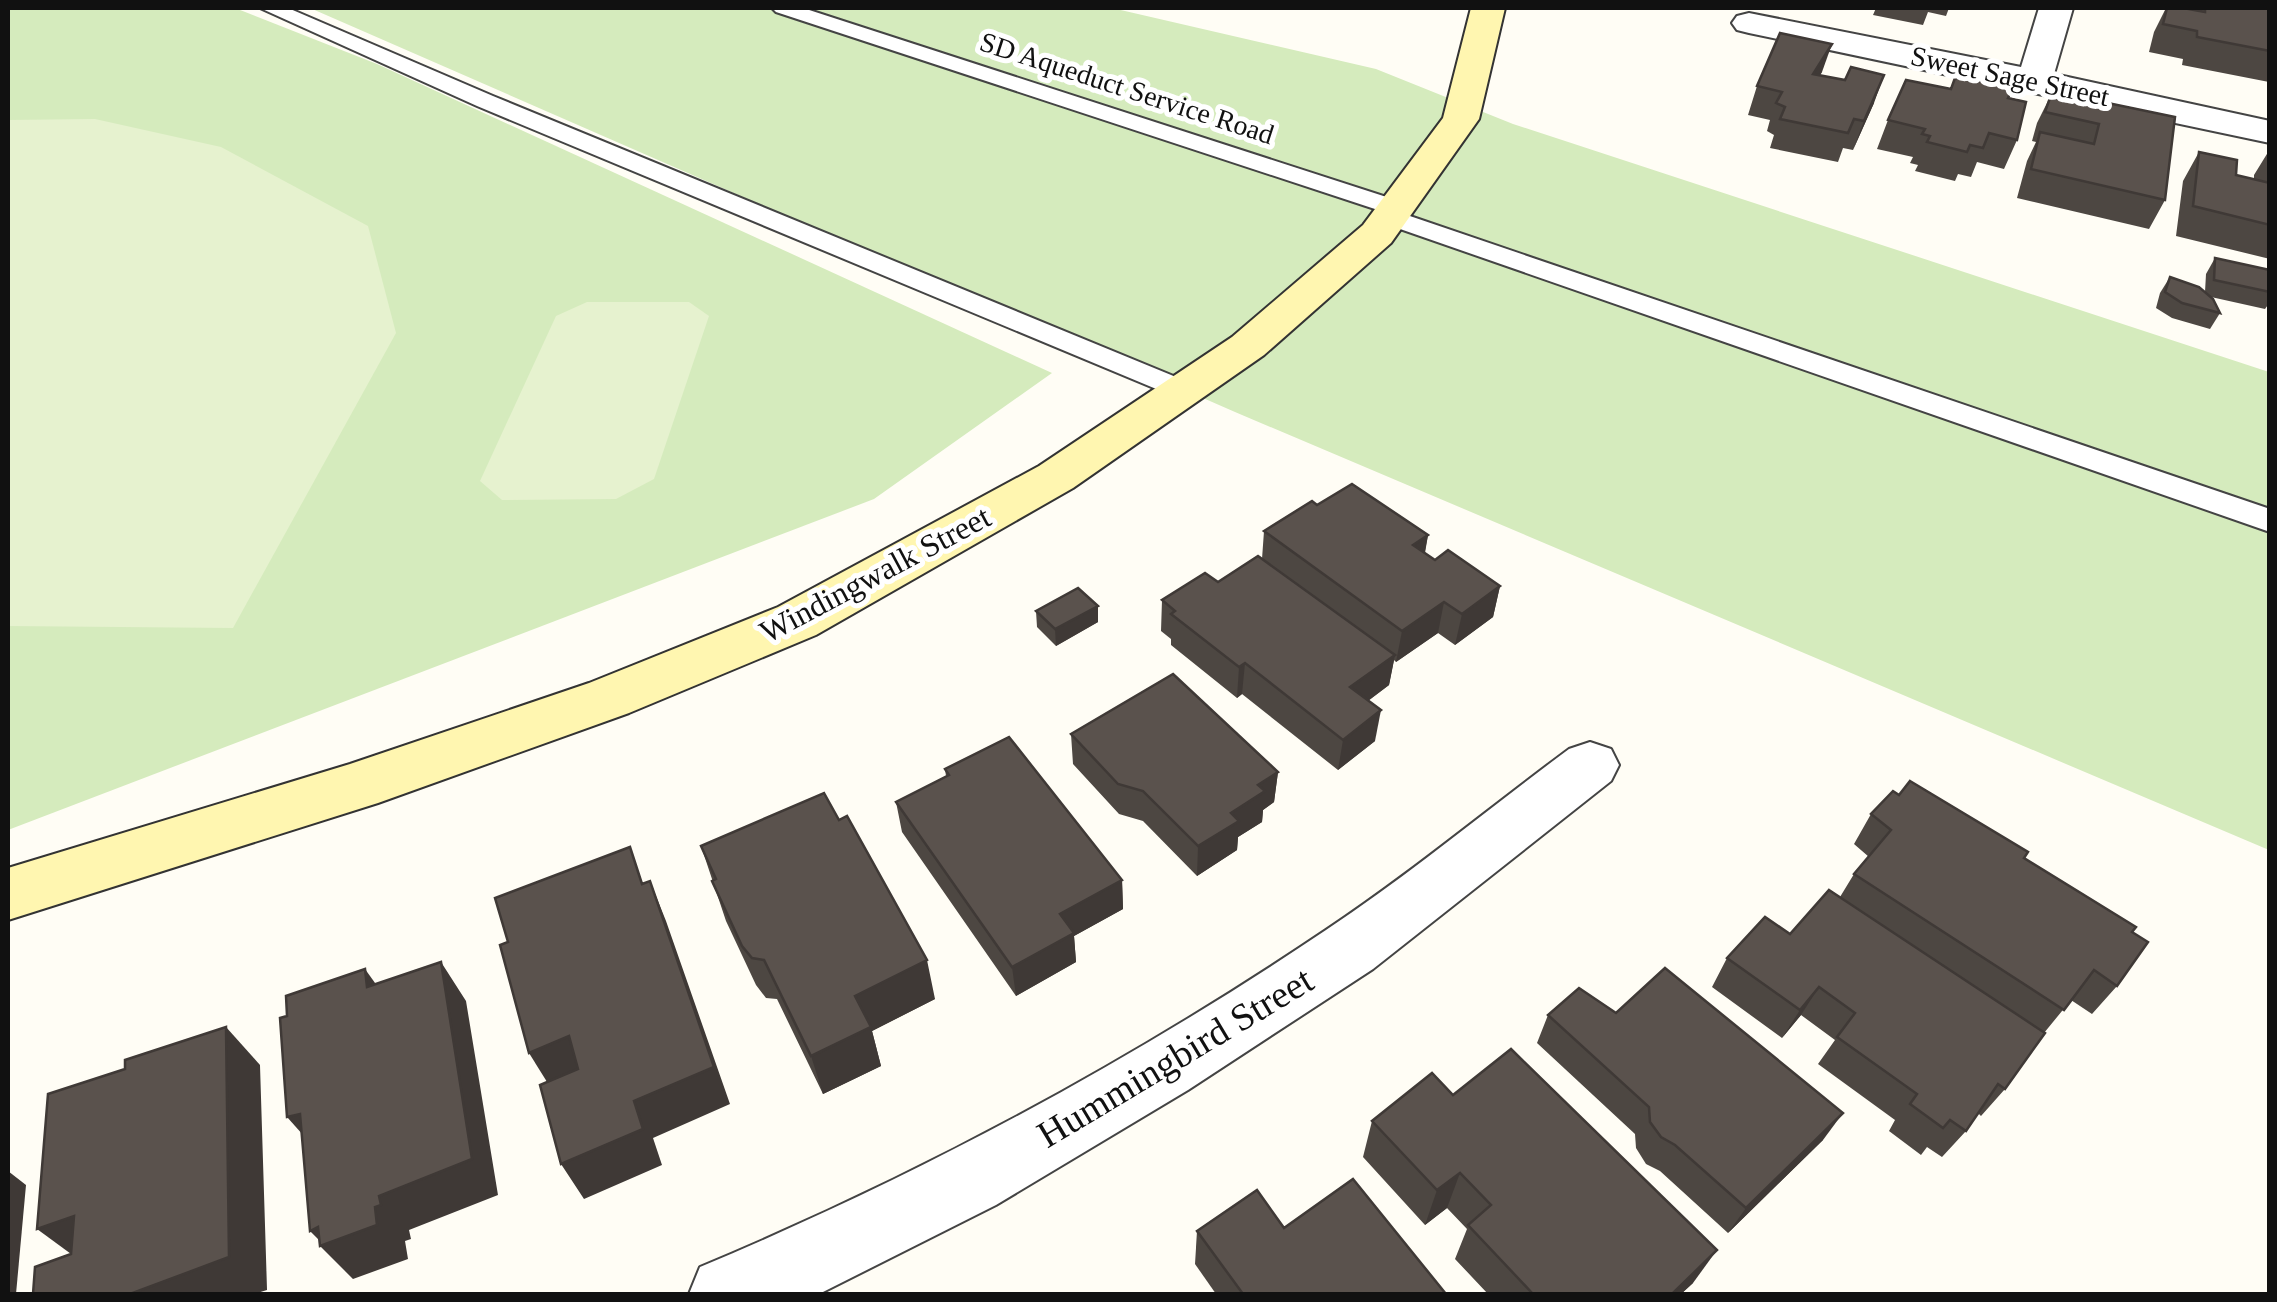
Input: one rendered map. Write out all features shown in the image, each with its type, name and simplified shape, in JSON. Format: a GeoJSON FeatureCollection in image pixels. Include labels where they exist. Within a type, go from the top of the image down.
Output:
{"type":"FeatureCollection","features":[{"type":"Feature","properties":{"kind":"street","name":"Windingwalk Street"},"geometry":{"type":"LineString","coordinates":[[8,894],[357,786],[609,698],[797,621],[1056,477],[1248,346],[1377,234],[1461,119],[1488,8]]}},
{"type":"Feature","properties":{"kind":"street"},"geometry":{"type":"LineString","coordinates":[[2034,80],[2056,8]]}},
{"type":"Feature","properties":{"kind":"street","name":"Sweet Sage Street"},"geometry":{"type":"LineString","coordinates":[[1749,24],[2034,80],[2270,132]]}},
{"type":"Feature","properties":{"kind":"street","name":"Hummingbird Street"},"geometry":{"type":"LineString","coordinates":[[727,1294],[796,1266],[970,1180],[1164,1068],[1350,950],[1590,766]]}},
{"type":"Feature","properties":{"kind":"lane"},"geometry":{"type":"LineString","coordinates":[[271,8],[485,101],[1183,390]]}},
{"type":"Feature","properties":{"kind":"lane","name":"SD Aqueduct Service Road"},"geometry":{"type":"LineString","coordinates":[[782,8],[1393,212],[2270,521]]}},
{"type":"Feature","properties":{"kind":"green space"},"geometry":{"type":"Polygon","coordinates":[[[8,8],[235,8],[377,64],[1052,373],[874,499],[8,830],[8,8]]]}},
{"type":"Feature","properties":{"kind":"green space"},"geometry":{"type":"Polygon","coordinates":[[[310,8],[1112,8],[1376,69],[1513,124],[2269,372],[2269,850],[1235,412],[310,8]]]}},
{"type":"Feature","properties":{"kind":"green space"},"geometry":{"type":"Polygon","coordinates":[[[95,119],[221,147],[368,226],[396,333],[233,628],[8,626],[8,120],[95,119]]]}},
{"type":"Feature","properties":{"kind":"green space"},"geometry":{"type":"Polygon","coordinates":[[[587,302],[689,302],[709,316],[654,479],[616,499],[502,500],[480,481],[556,316],[587,302]]]}},
{"type":"Feature","properties":{"kind":"building"},"geometry":{"type":"Polygon","coordinates":[[[2167,8],[2205,12],[2205,8],[2270,8],[2270,51],[2197,37],[2197,31],[2163,24],[2167,8]]]}},
{"type":"Feature","properties":{"kind":"building"},"geometry":{"type":"Polygon","coordinates":[[[1780,33],[1832,44],[1813,74],[1845,80],[1851,67],[1884,75],[1864,121],[1854,119],[1848,133],[1780,119],[1785,107],[1776,103],[1782,92],[1757,86],[1780,33]]]}},
{"type":"Feature","properties":{"kind":"building"},"geometry":{"type":"Polygon","coordinates":[[[1955,78],[2013,86],[2008,98],[2026,102],[2017,140],[1989,133],[1983,148],[1970,145],[1967,152],[1927,142],[1930,136],[1922,134],[1925,129],[1888,120],[1906,80],[1951,89],[1955,78]]]}},
{"type":"Feature","properties":{"kind":"building"},"geometry":{"type":"Polygon","coordinates":[[[2051,95],[2102,108],[2103,102],[2175,117],[2165,200],[2031,169],[2040,132],[2094,144],[2099,124],[2045,112],[2051,95]]]}},
{"type":"Feature","properties":{"kind":"building"},"geometry":{"type":"Polygon","coordinates":[[[2199,152],[2237,160],[2236,175],[2270,183],[2270,225],[2193,206],[2199,152]]]}},
{"type":"Feature","properties":{"kind":"building"},"geometry":{"type":"Polygon","coordinates":[[[2215,258],[2270,270],[2270,292],[2214,280],[2215,258]]]}},
{"type":"Feature","properties":{"kind":"building"},"geometry":{"type":"Polygon","coordinates":[[[2170,277],[2199,287],[2213,299],[2220,313],[2182,303],[2165,292],[2170,277]]]}},
{"type":"Feature","properties":{"kind":"building"},"geometry":{"type":"Polygon","coordinates":[[[1352,484],[1428,535],[1413,545],[1435,560],[1448,550],[1500,586],[1462,614],[1444,602],[1402,631],[1264,531],[1312,501],[1317,505],[1352,484]]]}},
{"type":"Feature","properties":{"kind":"building"},"geometry":{"type":"Polygon","coordinates":[[[1258,556],[1395,655],[1350,687],[1381,710],[1343,740],[1245,663],[1239,667],[1171,614],[1175,611],[1162,600],[1205,573],[1218,582],[1258,556]]]}},
{"type":"Feature","properties":{"kind":"building"},"geometry":{"type":"Polygon","coordinates":[[[1078,588],[1098,606],[1055,629],[1036,611],[1078,588]]]}},
{"type":"Feature","properties":{"kind":"building"},"geometry":{"type":"Polygon","coordinates":[[[1173,674],[1278,772],[1258,785],[1265,791],[1231,813],[1239,821],[1198,846],[1143,791],[1118,784],[1071,734],[1173,674]]]}},
{"type":"Feature","properties":{"kind":"building"},"geometry":{"type":"Polygon","coordinates":[[[1009,737],[1122,880],[1060,914],[1074,933],[1012,967],[896,802],[949,775],[945,769],[1009,737]]]}},
{"type":"Feature","properties":{"kind":"building"},"geometry":{"type":"Polygon","coordinates":[[[1910,781],[2028,852],[2024,858],[2136,927],[2132,932],[2148,942],[2117,986],[2094,970],[2064,1010],[1854,874],[1891,830],[1871,814],[1893,791],[1899,795],[1910,781]]]}},
{"type":"Feature","properties":{"kind":"building"},"geometry":{"type":"Polygon","coordinates":[[[824,793],[839,820],[847,816],[927,960],[855,996],[871,1027],[811,1056],[764,960],[752,958],[742,946],[712,881],[716,879],[701,846],[824,793]]]}},
{"type":"Feature","properties":{"kind":"building"},"geometry":{"type":"Polygon","coordinates":[[[630,847],[642,884],[650,881],[714,1067],[634,1101],[643,1129],[561,1164],[540,1085],[578,1069],[569,1036],[529,1053],[500,945],[508,942],[495,898],[630,847]]]}},
{"type":"Feature","properties":{"kind":"building"},"geometry":{"type":"Polygon","coordinates":[[[1829,890],[2045,1033],[2005,1089],[1998,1084],[1966,1131],[1950,1120],[1943,1128],[1910,1104],[1917,1094],[1837,1037],[1855,1013],[1819,987],[1800,1010],[1727,958],[1765,917],[1790,934],[1829,890]]]}},
{"type":"Feature","properties":{"kind":"building"},"geometry":{"type":"Polygon","coordinates":[[[441,962],[472,1159],[379,1196],[381,1205],[375,1207],[377,1225],[320,1246],[318,1227],[310,1231],[300,1114],[287,1117],[280,1018],[287,1016],[286,996],[365,969],[367,987],[441,962]]]}},
{"type":"Feature","properties":{"kind":"building"},"geometry":{"type":"Polygon","coordinates":[[[1665,968],[1843,1113],[1746,1208],[1661,1137],[1650,1122],[1649,1107],[1548,1015],[1579,988],[1616,1013],[1665,968]]]}},
{"type":"Feature","properties":{"kind":"building"},"geometry":{"type":"Polygon","coordinates":[[[226,1027],[229,1257],[130,1294],[33,1294],[35,1267],[71,1254],[74,1216],[37,1229],[48,1094],[125,1069],[125,1060],[226,1027]]]}},
{"type":"Feature","properties":{"kind":"building"},"geometry":{"type":"Polygon","coordinates":[[[1511,1049],[1717,1250],[1672,1294],[1533,1294],[1468,1225],[1491,1205],[1460,1173],[1437,1190],[1372,1121],[1432,1073],[1453,1095],[1511,1049]]]}},
{"type":"Feature","properties":{"kind":"building"},"geometry":{"type":"Polygon","coordinates":[[[1353,1179],[1446,1294],[1243,1294],[1197,1231],[1257,1190],[1284,1228],[1353,1179]]]}}]}
